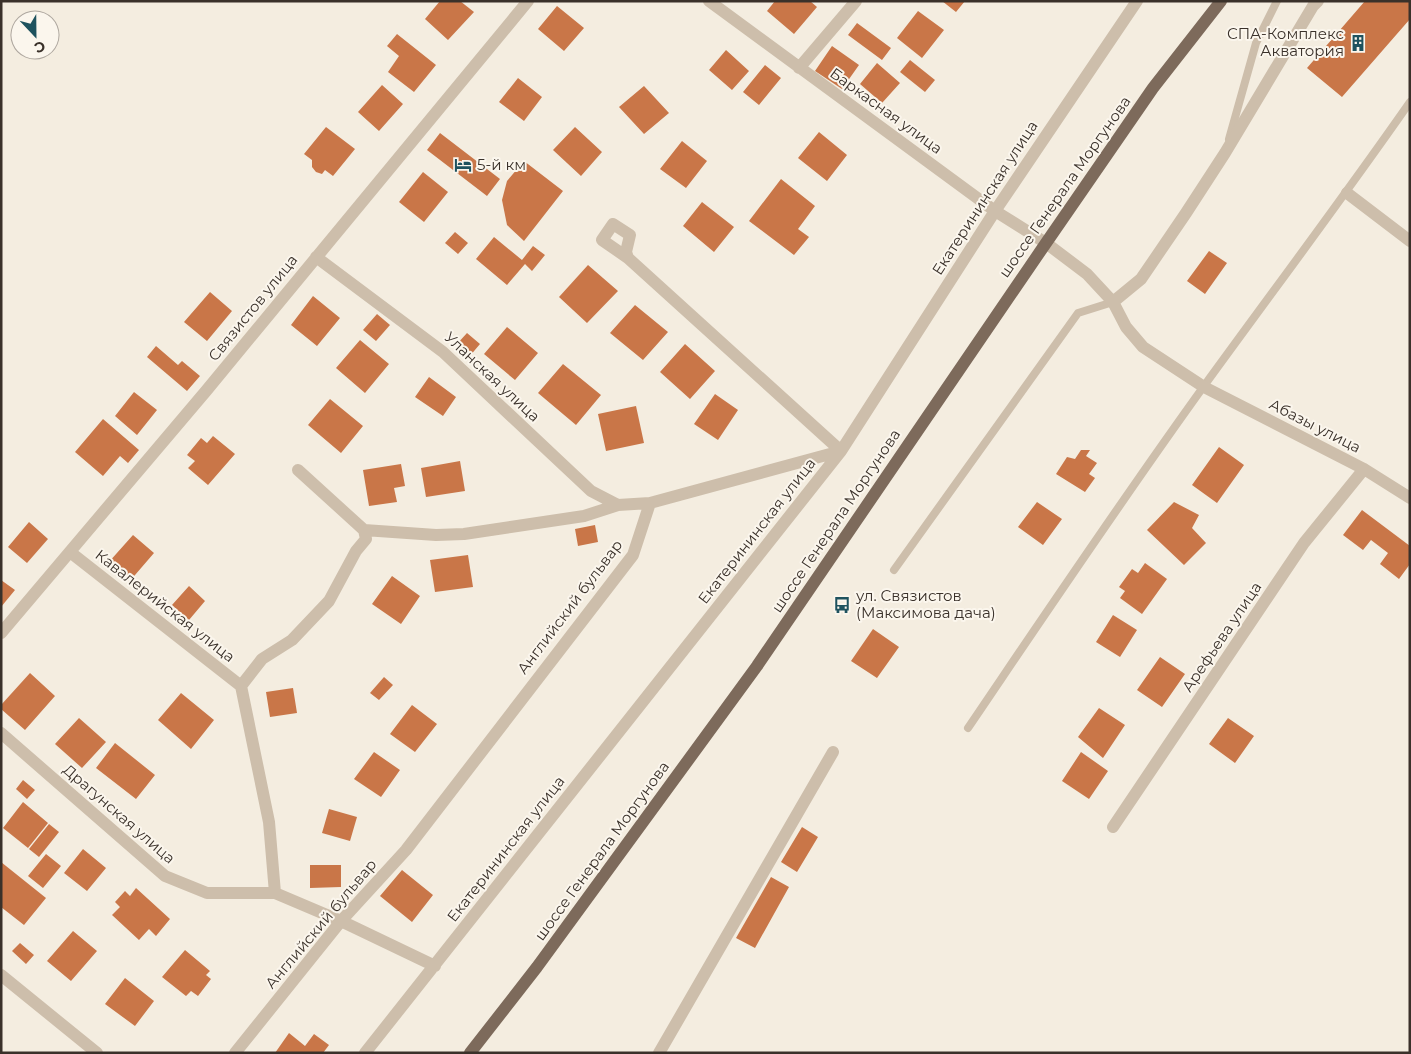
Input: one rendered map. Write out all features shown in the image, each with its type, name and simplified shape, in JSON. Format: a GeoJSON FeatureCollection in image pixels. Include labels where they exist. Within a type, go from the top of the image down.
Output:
{"type":"FeatureCollection","features":[{"type":"Feature","properties":{"kind":"main road","name":"шоссе Генерала Моргунова"},"geometry":{"type":"LineString","coordinates":[[470,1053],[537,967],[757,666],[1154,88],[1221,1]]}},
{"type":"Feature","properties":{"kind":"street","name":"Связистов улица"},"geometry":{"type":"LineString","coordinates":[[1,633],[528,1]]}},
{"type":"Feature","properties":{"kind":"street","name":"Баркасная улица"},"geometry":{"type":"LineString","coordinates":[[709,1],[995,211],[1046,243],[1087,274],[1114,302]]}},
{"type":"Feature","properties":{"kind":"street"},"geometry":{"type":"LineString","coordinates":[[799,68],[856,1]]}},
{"type":"Feature","properties":{"kind":"street","name":"Екатерининская улица"},"geometry":{"type":"LineString","coordinates":[[365,1053],[841,451],[995,211],[1137,1]]}},
{"type":"Feature","properties":{"kind":"street"},"geometry":{"type":"LineString","coordinates":[[1114,302],[1140,279],[1186,213],[1225,153],[1313,6],[1318,1]]}},
{"type":"Feature","properties":{"kind":"street"},"geometry":{"type":"LineString","coordinates":[[1347,193],[1410,240]]}},
{"type":"Feature","properties":{"kind":"street","name":"Уланская улица"},"geometry":{"type":"LineString","coordinates":[[316,257],[443,352],[591,491],[618,505]]}},
{"type":"Feature","properties":{"kind":"street"},"geometry":{"type":"LineString","coordinates":[[628,258],[841,451]]}},
{"type":"Feature","properties":{"kind":"street","name":"Абазы улица"},"geometry":{"type":"LineString","coordinates":[[1114,302],[1126,327],[1143,347],[1204,387],[1364,469],[1410,498]]}},
{"type":"Feature","properties":{"kind":"street"},"geometry":{"type":"LineString","coordinates":[[364,530],[436,535],[464,534],[584,516],[618,505],[650,503],[841,451]]}},
{"type":"Feature","properties":{"kind":"street","name":"Арефьева улица"},"geometry":{"type":"LineString","coordinates":[[1113,827],[1304,543],[1364,469]]}},
{"type":"Feature","properties":{"kind":"street"},"geometry":{"type":"LineString","coordinates":[[275,893],[269,822],[241,686],[262,659],[292,640],[329,601],[356,550],[366,538],[364,530],[298,470]]}},
{"type":"Feature","properties":{"kind":"street","name":"Английский бульвар"},"geometry":{"type":"LineString","coordinates":[[235,1053],[341,921],[406,850],[633,555],[650,503]]}},
{"type":"Feature","properties":{"kind":"street","name":"Кавалерийская улица"},"geometry":{"type":"LineString","coordinates":[[70,552],[241,686]]}},
{"type":"Feature","properties":{"kind":"street","name":"Драгунская улица"},"geometry":{"type":"LineString","coordinates":[[1,733],[165,876],[207,893],[275,893],[341,921],[434,966]]}},
{"type":"Feature","properties":{"kind":"street"},"geometry":{"type":"LineString","coordinates":[[659,1053],[833,752]]}},
{"type":"Feature","properties":{"kind":"street"},"geometry":{"type":"LineString","coordinates":[[1,975],[97,1053]]}},
{"type":"Feature","properties":{"kind":"lane"},"geometry":{"type":"LineString","coordinates":[[1225,153],[1256,43],[1277,1]]}},
{"type":"Feature","properties":{"kind":"lane"},"geometry":{"type":"LineString","coordinates":[[968,728],[1103,530],[1204,387],[1347,193],[1410,102]]}},
{"type":"Feature","properties":{"kind":"lane"},"geometry":{"type":"LineString","coordinates":[[894,570],[1078,313],[1114,302]]}},
{"type":"Feature","properties":{"kind":"building"},"geometry":{"type":"Polygon","coordinates":[[[440,1],[460,1],[474,12],[448,40],[425,19],[440,1]]]}},
{"type":"Feature","properties":{"kind":"building"},"geometry":{"type":"Polygon","coordinates":[[[775,1],[810,1],[817,7],[794,34],[767,11],[775,1]]]}},
{"type":"Feature","properties":{"kind":"building"},"geometry":{"type":"Polygon","coordinates":[[[942,1],[965,1],[956,12],[942,1]]]}},
{"type":"Feature","properties":{"kind":"building","name":"СПА-Комплекс Акватория"},"geometry":{"type":"Polygon","coordinates":[[[1365,1],[1410,1],[1410,19],[1342,97],[1307,68],[1365,1]]]}},
{"type":"Feature","properties":{"kind":"building"},"geometry":{"type":"Polygon","coordinates":[[[557,6],[584,28],[564,51],[538,29],[557,6]]]}},
{"type":"Feature","properties":{"kind":"building"},"geometry":{"type":"Polygon","coordinates":[[[918,11],[944,30],[922,58],[897,38],[918,11]]]}},
{"type":"Feature","properties":{"kind":"building"},"geometry":{"type":"Polygon","coordinates":[[[857,23],[891,48],[882,60],[848,35],[857,23]]]}},
{"type":"Feature","properties":{"kind":"building"},"geometry":{"type":"Polygon","coordinates":[[[397,34],[436,65],[414,92],[388,72],[399,56],[387,46],[397,34]]]}},
{"type":"Feature","properties":{"kind":"building"},"geometry":{"type":"Polygon","coordinates":[[[832,46],[859,65],[842,89],[815,71],[832,46]]]}},
{"type":"Feature","properties":{"kind":"building"},"geometry":{"type":"Polygon","coordinates":[[[726,50],[749,71],[732,90],[709,70],[726,50]]]}},
{"type":"Feature","properties":{"kind":"building"},"geometry":{"type":"Polygon","coordinates":[[[910,60],[935,80],[925,92],[900,72],[910,60]]]}},
{"type":"Feature","properties":{"kind":"building"},"geometry":{"type":"Polygon","coordinates":[[[877,63],[900,83],[882,103],[860,84],[877,63]]]}},
{"type":"Feature","properties":{"kind":"building"},"geometry":{"type":"Polygon","coordinates":[[[765,65],[781,78],[759,105],[743,92],[765,65]]]}},
{"type":"Feature","properties":{"kind":"building"},"geometry":{"type":"Polygon","coordinates":[[[518,78],[542,97],[524,121],[499,102],[518,78]]]}},
{"type":"Feature","properties":{"kind":"building"},"geometry":{"type":"Polygon","coordinates":[[[382,85],[403,104],[379,131],[358,112],[382,85]]]}},
{"type":"Feature","properties":{"kind":"building"},"geometry":{"type":"Polygon","coordinates":[[[644,86],[669,113],[644,134],[619,107],[644,86]]]}},
{"type":"Feature","properties":{"kind":"building"},"geometry":{"type":"Polygon","coordinates":[[[326,127],[355,149],[333,176],[325,170],[322,174],[316,172],[312,167],[312,160],[304,154],[326,127]]]}},
{"type":"Feature","properties":{"kind":"building"},"geometry":{"type":"Polygon","coordinates":[[[575,127],[602,152],[581,176],[553,150],[575,127]]]}},
{"type":"Feature","properties":{"kind":"building"},"geometry":{"type":"Polygon","coordinates":[[[819,132],[847,155],[827,181],[798,158],[819,132]]]}},
{"type":"Feature","properties":{"kind":"building"},"geometry":{"type":"Polygon","coordinates":[[[440,133],[500,179],[487,196],[427,150],[440,133]]]}},
{"type":"Feature","properties":{"kind":"building"},"geometry":{"type":"Polygon","coordinates":[[[682,141],[707,161],[686,188],[660,169],[682,141]]]}},
{"type":"Feature","properties":{"kind":"building"},"geometry":{"type":"Polygon","coordinates":[[[524,161],[563,191],[524,241],[507,225],[502,200],[507,181],[524,161]]]}},
{"type":"Feature","properties":{"kind":"building"},"geometry":{"type":"Polygon","coordinates":[[[423,172],[448,192],[424,222],[399,202],[423,172]]]}},
{"type":"Feature","properties":{"kind":"building"},"geometry":{"type":"Polygon","coordinates":[[[781,179],[815,206],[798,229],[809,237],[794,255],[749,221],[781,179]]]}},
{"type":"Feature","properties":{"kind":"building"},"geometry":{"type":"Polygon","coordinates":[[[702,202],[734,227],[714,252],[683,226],[702,202]]]}},
{"type":"Feature","properties":{"kind":"building"},"geometry":{"type":"Polygon","coordinates":[[[455,232],[468,243],[458,254],[445,243],[455,232]]]}},
{"type":"Feature","properties":{"kind":"building"},"geometry":{"type":"Polygon","coordinates":[[[494,237],[522,260],[533,246],[545,255],[532,271],[525,264],[507,285],[476,259],[494,237]]]}},
{"type":"Feature","properties":{"kind":"building"},"geometry":{"type":"Polygon","coordinates":[[[1209,251],[1227,263],[1205,294],[1187,281],[1209,251]]]}},
{"type":"Feature","properties":{"kind":"building"},"geometry":{"type":"Polygon","coordinates":[[[588,265],[618,291],[587,323],[559,297],[588,265]]]}},
{"type":"Feature","properties":{"kind":"building"},"geometry":{"type":"Polygon","coordinates":[[[210,292],[232,311],[207,341],[184,322],[210,292]]]}},
{"type":"Feature","properties":{"kind":"building"},"geometry":{"type":"Polygon","coordinates":[[[313,296],[340,318],[317,346],[291,325],[313,296]]]}},
{"type":"Feature","properties":{"kind":"building"},"geometry":{"type":"Polygon","coordinates":[[[635,305],[668,332],[643,360],[610,333],[635,305]]]}},
{"type":"Feature","properties":{"kind":"building"},"geometry":{"type":"Polygon","coordinates":[[[377,314],[390,325],[376,341],[363,330],[377,314]]]}},
{"type":"Feature","properties":{"kind":"building"},"geometry":{"type":"Polygon","coordinates":[[[507,327],[538,353],[515,380],[484,354],[507,327]]]}},
{"type":"Feature","properties":{"kind":"building"},"geometry":{"type":"Polygon","coordinates":[[[467,333],[480,344],[469,357],[456,345],[467,333]]]}},
{"type":"Feature","properties":{"kind":"building"},"geometry":{"type":"Polygon","coordinates":[[[360,340],[389,364],[365,393],[336,368],[360,340]]]}},
{"type":"Feature","properties":{"kind":"building"},"geometry":{"type":"Polygon","coordinates":[[[685,344],[715,371],[690,399],[660,372],[685,344]]]}},
{"type":"Feature","properties":{"kind":"building"},"geometry":{"type":"Polygon","coordinates":[[[156,346],[178,365],[182,361],[200,376],[187,391],[147,357],[156,346]]]}},
{"type":"Feature","properties":{"kind":"building"},"geometry":{"type":"Polygon","coordinates":[[[563,364],[601,395],[576,425],[538,393],[563,364]]]}},
{"type":"Feature","properties":{"kind":"building"},"geometry":{"type":"Polygon","coordinates":[[[429,377],[456,397],[443,416],[415,397],[429,377]]]}},
{"type":"Feature","properties":{"kind":"building"},"geometry":{"type":"Polygon","coordinates":[[[134,392],[157,410],[137,435],[115,416],[134,392]]]}},
{"type":"Feature","properties":{"kind":"building"},"geometry":{"type":"Polygon","coordinates":[[[715,394],[738,410],[718,440],[694,424],[715,394]]]}},
{"type":"Feature","properties":{"kind":"building"},"geometry":{"type":"Polygon","coordinates":[[[330,399],[363,426],[341,453],[308,425],[330,399]]]}},
{"type":"Feature","properties":{"kind":"building"},"geometry":{"type":"Polygon","coordinates":[[[636,406],[644,443],[606,451],[598,414],[636,406]]]}},
{"type":"Feature","properties":{"kind":"building"},"geometry":{"type":"Polygon","coordinates":[[[103,419],[139,450],[128,463],[120,456],[103,476],[75,452],[103,419]]]}},
{"type":"Feature","properties":{"kind":"building"},"geometry":{"type":"Polygon","coordinates":[[[213,436],[235,454],[208,485],[188,468],[195,461],[187,455],[201,438],[207,443],[213,436]]]}},
{"type":"Feature","properties":{"kind":"building"},"geometry":{"type":"Polygon","coordinates":[[[1219,447],[1244,465],[1217,503],[1192,485],[1219,447]]]}},
{"type":"Feature","properties":{"kind":"building"},"geometry":{"type":"Polygon","coordinates":[[[1081,450],[1090,450],[1086,456],[1097,463],[1089,474],[1095,478],[1085,492],[1056,474],[1067,457],[1075,459],[1081,450]]]}},
{"type":"Feature","properties":{"kind":"building"},"geometry":{"type":"Polygon","coordinates":[[[460,461],[465,491],[426,497],[421,468],[460,461]]]}},
{"type":"Feature","properties":{"kind":"building"},"geometry":{"type":"Polygon","coordinates":[[[401,464],[405,486],[394,488],[397,502],[369,506],[363,470],[401,464]]]}},
{"type":"Feature","properties":{"kind":"building"},"geometry":{"type":"Polygon","coordinates":[[[1037,502],[1062,519],[1043,545],[1018,527],[1037,502]]]}},
{"type":"Feature","properties":{"kind":"building"},"geometry":{"type":"Polygon","coordinates":[[[1174,502],[1199,515],[1192,528],[1206,543],[1184,565],[1147,530],[1174,502]]]}},
{"type":"Feature","properties":{"kind":"building"},"geometry":{"type":"Polygon","coordinates":[[[1362,510],[1410,546],[1410,564],[1399,579],[1380,564],[1388,553],[1371,540],[1363,550],[1343,535],[1362,510]]]}},
{"type":"Feature","properties":{"kind":"building"},"geometry":{"type":"Polygon","coordinates":[[[29,522],[48,539],[27,563],[8,547],[29,522]]]}},
{"type":"Feature","properties":{"kind":"building"},"geometry":{"type":"Polygon","coordinates":[[[595,525],[598,542],[578,546],[575,529],[595,525]]]}},
{"type":"Feature","properties":{"kind":"building"},"geometry":{"type":"Polygon","coordinates":[[[133,535],[154,553],[129,582],[108,563],[133,535]]]}},
{"type":"Feature","properties":{"kind":"building"},"geometry":{"type":"Polygon","coordinates":[[[468,555],[473,587],[435,592],[430,560],[468,555]]]}},
{"type":"Feature","properties":{"kind":"building"},"geometry":{"type":"Polygon","coordinates":[[[1145,563],[1167,579],[1142,614],[1120,598],[1125,591],[1119,587],[1132,569],[1138,573],[1145,563]]]}},
{"type":"Feature","properties":{"kind":"building"},"geometry":{"type":"Polygon","coordinates":[[[392,576],[420,596],[401,624],[372,604],[392,576]]]}},
{"type":"Feature","properties":{"kind":"building"},"geometry":{"type":"Polygon","coordinates":[[[1,580],[15,590],[1,607],[1,580]]]}},
{"type":"Feature","properties":{"kind":"building"},"geometry":{"type":"Polygon","coordinates":[[[189,586],[205,601],[189,620],[172,605],[189,586]]]}},
{"type":"Feature","properties":{"kind":"building"},"geometry":{"type":"Polygon","coordinates":[[[1113,615],[1137,630],[1120,657],[1096,642],[1113,615]]]}},
{"type":"Feature","properties":{"kind":"building"},"geometry":{"type":"Polygon","coordinates":[[[873,629],[899,647],[877,678],[851,661],[873,629]]]}},
{"type":"Feature","properties":{"kind":"building"},"geometry":{"type":"Polygon","coordinates":[[[1160,657],[1185,674],[1162,707],[1137,690],[1160,657]]]}},
{"type":"Feature","properties":{"kind":"building"},"geometry":{"type":"Polygon","coordinates":[[[30,673],[55,696],[25,730],[1,709],[1,705],[30,673]]]}},
{"type":"Feature","properties":{"kind":"building"},"geometry":{"type":"Polygon","coordinates":[[[384,677],[393,685],[379,700],[370,693],[384,677]]]}},
{"type":"Feature","properties":{"kind":"building"},"geometry":{"type":"Polygon","coordinates":[[[293,688],[297,713],[270,717],[266,692],[293,688]]]}},
{"type":"Feature","properties":{"kind":"building"},"geometry":{"type":"Polygon","coordinates":[[[181,693],[214,720],[191,749],[158,720],[181,693]]]}},
{"type":"Feature","properties":{"kind":"building"},"geometry":{"type":"Polygon","coordinates":[[[412,705],[437,724],[415,752],[390,734],[412,705]]]}},
{"type":"Feature","properties":{"kind":"building"},"geometry":{"type":"Polygon","coordinates":[[[1099,708],[1125,725],[1103,758],[1078,737],[1099,708]]]}},
{"type":"Feature","properties":{"kind":"building"},"geometry":{"type":"Polygon","coordinates":[[[79,718],[106,742],[82,768],[55,744],[79,718]]]}},
{"type":"Feature","properties":{"kind":"building"},"geometry":{"type":"Polygon","coordinates":[[[1228,718],[1254,736],[1235,763],[1209,744],[1228,718]]]}},
{"type":"Feature","properties":{"kind":"building"},"geometry":{"type":"Polygon","coordinates":[[[115,743],[155,775],[136,799],[96,768],[115,743]]]}},
{"type":"Feature","properties":{"kind":"building"},"geometry":{"type":"Polygon","coordinates":[[[374,752],[400,770],[381,797],[354,779],[374,752]]]}},
{"type":"Feature","properties":{"kind":"building"},"geometry":{"type":"Polygon","coordinates":[[[1081,752],[1108,771],[1089,799],[1062,781],[1081,752]]]}},
{"type":"Feature","properties":{"kind":"building"},"geometry":{"type":"Polygon","coordinates":[[[23,780],[35,790],[27,799],[16,789],[23,780]]]}},
{"type":"Feature","properties":{"kind":"building"},"geometry":{"type":"Polygon","coordinates":[[[23,802],[48,823],[28,848],[3,828],[23,802]]]}},
{"type":"Feature","properties":{"kind":"building"},"geometry":{"type":"Polygon","coordinates":[[[329,809],[357,817],[350,841],[322,833],[329,809]]]}},
{"type":"Feature","properties":{"kind":"building"},"geometry":{"type":"Polygon","coordinates":[[[49,824],[59,832],[39,857],[29,849],[49,824]]]}},
{"type":"Feature","properties":{"kind":"building"},"geometry":{"type":"Polygon","coordinates":[[[802,827],[818,837],[797,872],[781,862],[802,827]]]}},
{"type":"Feature","properties":{"kind":"building"},"geometry":{"type":"Polygon","coordinates":[[[83,849],[106,868],[87,891],[64,873],[83,849]]]}},
{"type":"Feature","properties":{"kind":"building"},"geometry":{"type":"Polygon","coordinates":[[[46,854],[61,866],[43,888],[28,876],[46,854]]]}},
{"type":"Feature","properties":{"kind":"building"},"geometry":{"type":"Polygon","coordinates":[[[1,862],[46,898],[24,925],[1,907],[1,862]]]}},
{"type":"Feature","properties":{"kind":"building"},"geometry":{"type":"Polygon","coordinates":[[[310,865],[341,865],[341,887],[310,888],[310,865]]]}},
{"type":"Feature","properties":{"kind":"building"},"geometry":{"type":"Polygon","coordinates":[[[402,870],[433,895],[412,922],[380,896],[402,870]]]}},
{"type":"Feature","properties":{"kind":"building"},"geometry":{"type":"Polygon","coordinates":[[[771,877],[789,887],[755,948],[736,938],[771,877]]]}},
{"type":"Feature","properties":{"kind":"building"},"geometry":{"type":"Polygon","coordinates":[[[136,888],[170,919],[156,936],[149,929],[139,940],[112,915],[120,907],[115,902],[125,891],[130,896],[136,888]]]}},
{"type":"Feature","properties":{"kind":"building"},"geometry":{"type":"Polygon","coordinates":[[[73,931],[97,951],[71,981],[47,961],[73,931]]]}},
{"type":"Feature","properties":{"kind":"building"},"geometry":{"type":"Polygon","coordinates":[[[20,943],[34,955],[26,964],[12,951],[20,943]]]}},
{"type":"Feature","properties":{"kind":"building"},"geometry":{"type":"Polygon","coordinates":[[[185,950],[210,971],[206,975],[211,979],[198,996],[191,991],[186,996],[162,977],[185,950]]]}},
{"type":"Feature","properties":{"kind":"building"},"geometry":{"type":"Polygon","coordinates":[[[125,978],[154,1001],[135,1026],[105,1004],[125,978]]]}},
{"type":"Feature","properties":{"kind":"building"},"geometry":{"type":"Polygon","coordinates":[[[289,1033],[305,1046],[314,1034],[329,1045],[323,1053],[275,1053],[289,1033]]]}},
{"type":"Feature","properties":{"kind":"place","name":"СПА-Комплекс Акватория"},"geometry":{"type":"Point","coordinates":[1358,43]}},
{"type":"Feature","properties":{"kind":"place","name":"5-й км"},"geometry":{"type":"Point","coordinates":[463,165]}},
{"type":"Feature","properties":{"kind":"place","name":"ул. Связистов (Максимова дача)"},"geometry":{"type":"Point","coordinates":[842,605]}}]}
